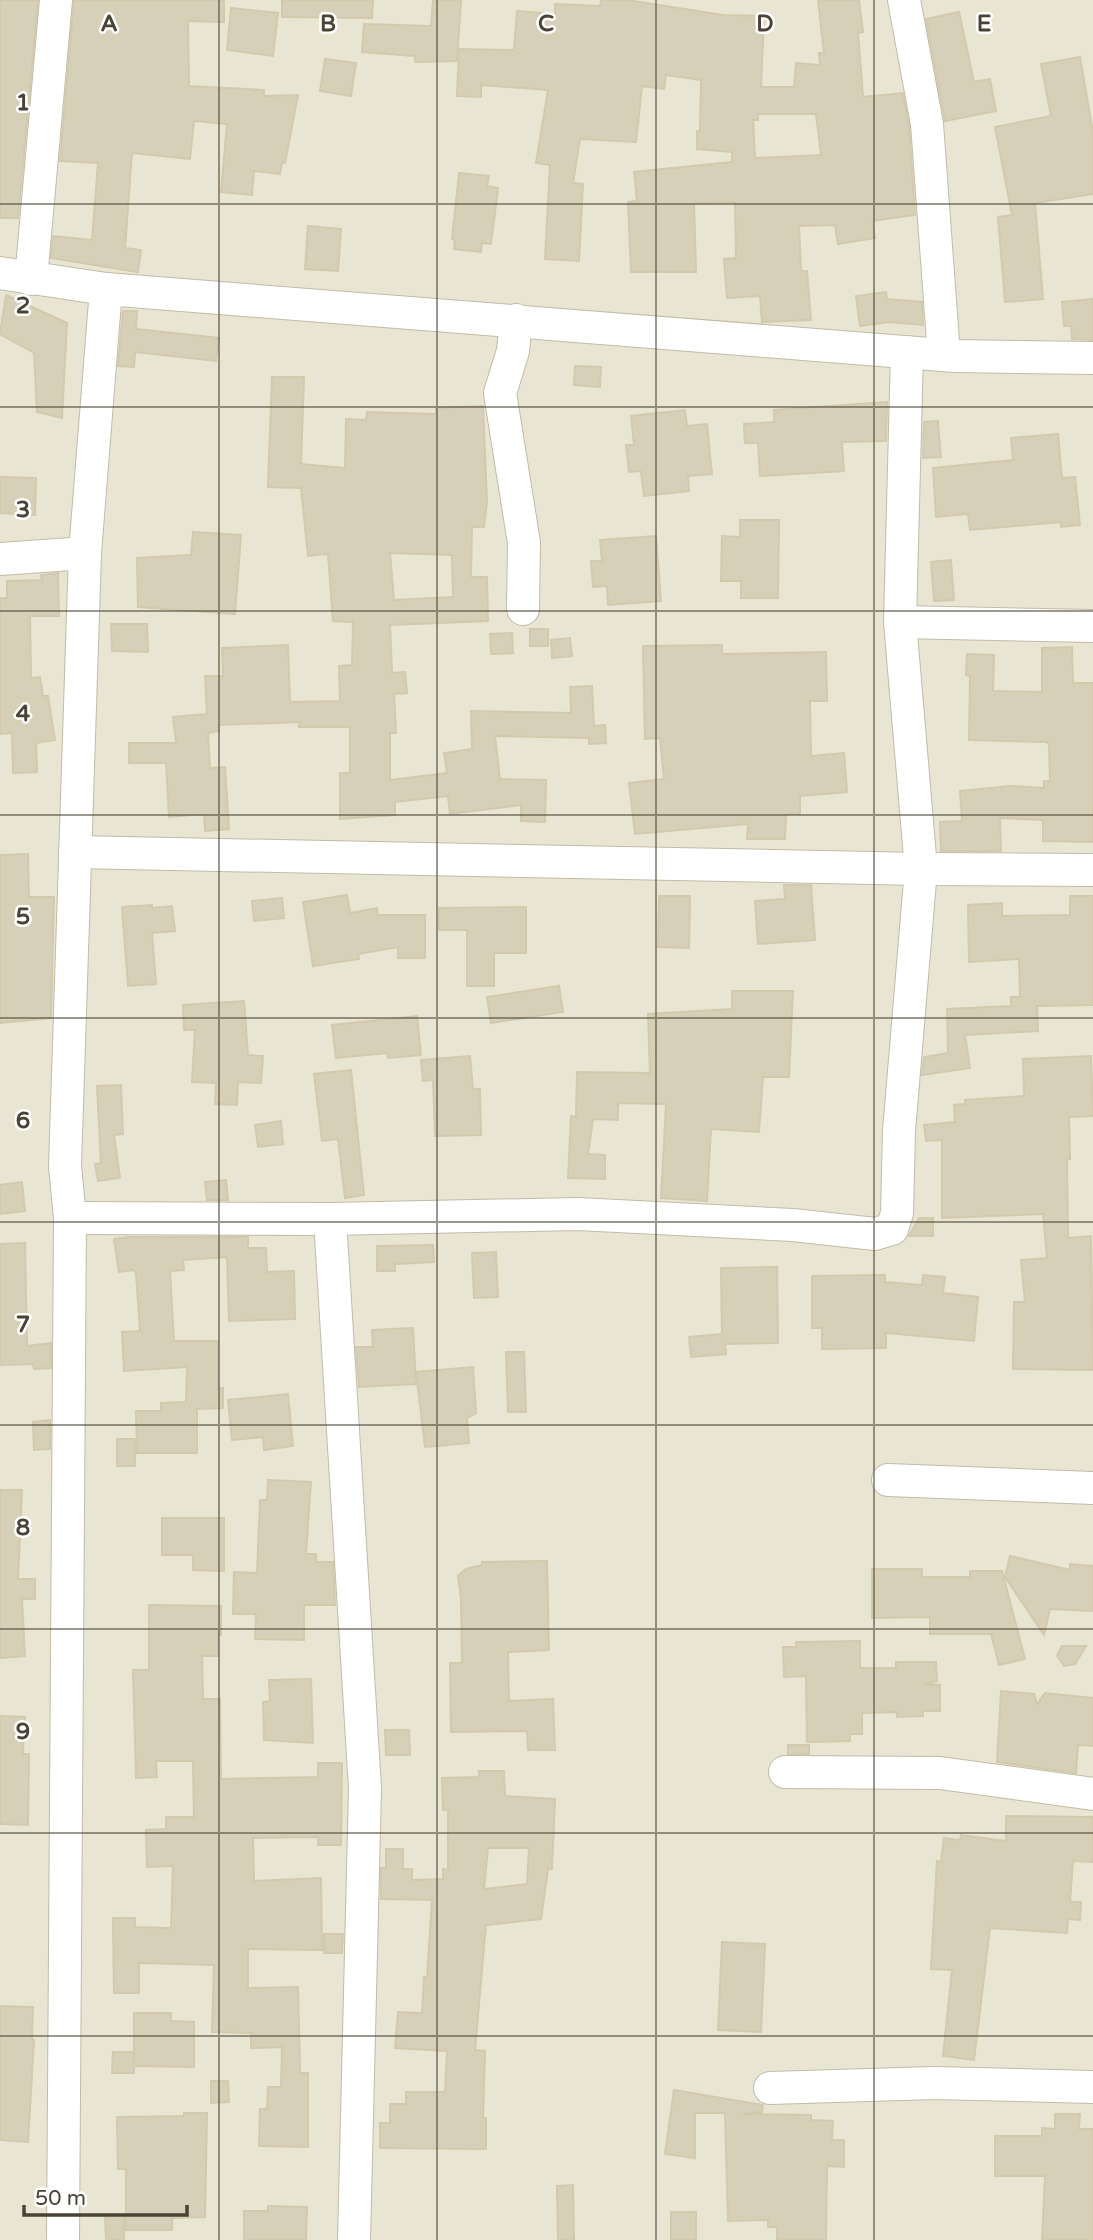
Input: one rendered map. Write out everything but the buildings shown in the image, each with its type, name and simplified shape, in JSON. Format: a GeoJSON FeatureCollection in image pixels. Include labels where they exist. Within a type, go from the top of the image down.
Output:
{"type":"FeatureCollection","features":[{"type":"Feature","properties":{"kind":"street"},"geometry":{"type":"LineString","coordinates":[[31,279],[56,0]]}},
{"type":"Feature","properties":{"kind":"street"},"geometry":{"type":"LineString","coordinates":[[904,0],[927,124],[944,355]]}},
{"type":"Feature","properties":{"kind":"street"},"geometry":{"type":"LineString","coordinates":[[0,273],[106,289],[944,355],[1093,358]]}},
{"type":"Feature","properties":{"kind":"street"},"geometry":{"type":"LineString","coordinates":[[63,2240],[70,1218],[65,1166],[85,552],[106,289]]}},
{"type":"Feature","properties":{"kind":"street"},"geometry":{"type":"LineString","coordinates":[[516,320],[513,351],[500,393],[524,543],[523,609]]}},
{"type":"Feature","properties":{"kind":"street"},"geometry":{"type":"LineString","coordinates":[[70,1218],[330,1219],[578,1214],[793,1225],[875,1234],[892,1228],[897,1213],[899,1132],[921,869],[900,622],[907,352]]}},
{"type":"Feature","properties":{"kind":"street"},"geometry":{"type":"LineString","coordinates":[[0,559],[85,552]]}},
{"type":"Feature","properties":{"kind":"street"},"geometry":{"type":"LineString","coordinates":[[900,622],[1093,626]]}},
{"type":"Feature","properties":{"kind":"street"},"geometry":{"type":"LineString","coordinates":[[75,852],[1093,870]]}},
{"type":"Feature","properties":{"kind":"street"},"geometry":{"type":"LineString","coordinates":[[330,1219],[365,1788],[354,2240]]}},
{"type":"Feature","properties":{"kind":"street"},"geometry":{"type":"LineString","coordinates":[[888,1480],[1093,1488]]}},
{"type":"Feature","properties":{"kind":"street"},"geometry":{"type":"LineString","coordinates":[[785,1772],[940,1773],[1093,1794]]}},
{"type":"Feature","properties":{"kind":"street"},"geometry":{"type":"LineString","coordinates":[[770,2088],[934,2083],[1093,2087]]}},
{"type":"Feature","properties":{"kind":"shaded area"},"geometry":{"type":"Polygon","coordinates":[[[0,0],[1093,0],[1093,2240],[0,2240],[0,0]]]}}]}
